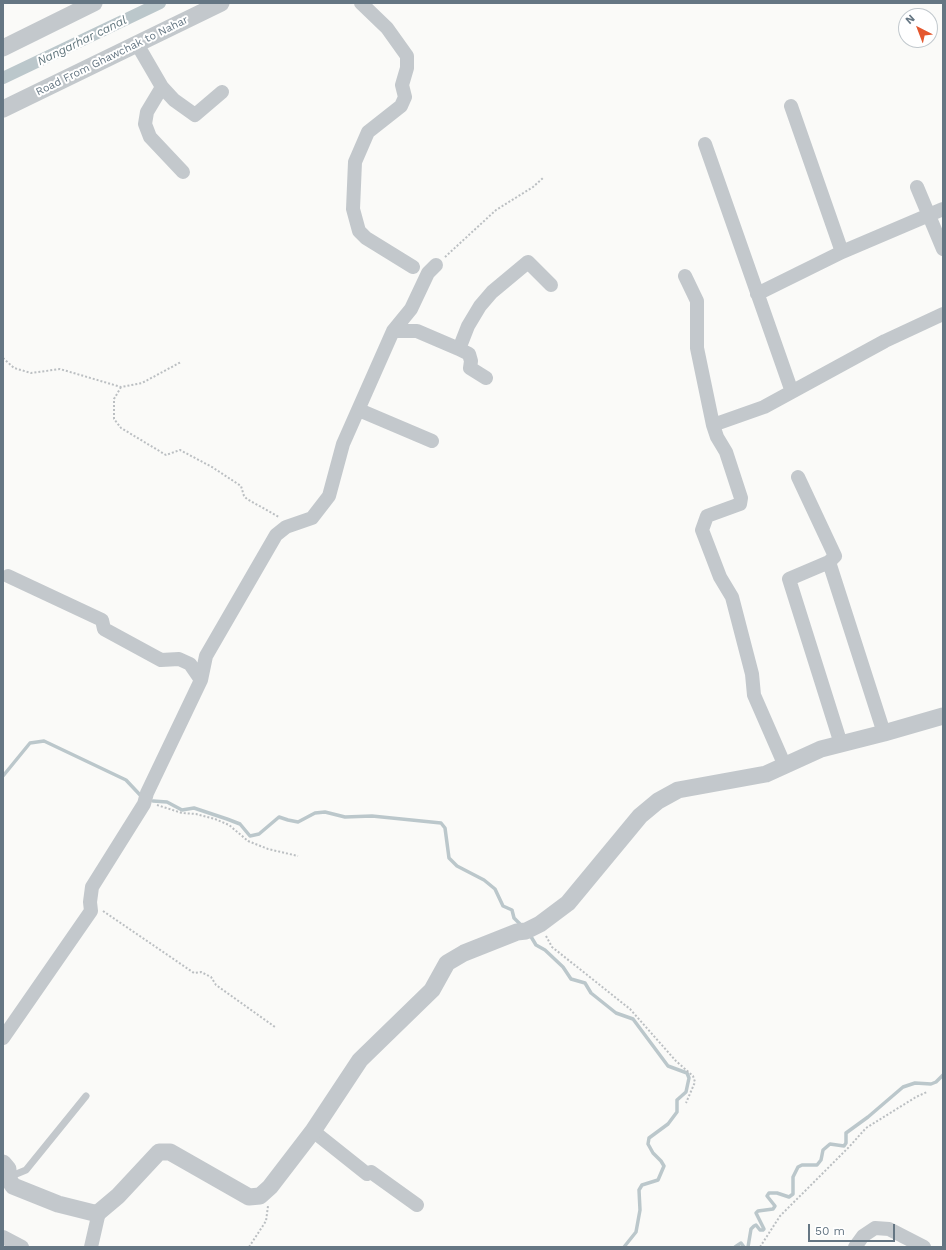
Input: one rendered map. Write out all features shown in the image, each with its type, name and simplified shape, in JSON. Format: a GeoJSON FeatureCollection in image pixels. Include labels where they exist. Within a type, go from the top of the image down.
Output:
{"type":"FeatureCollection","features":[{"type":"Feature","properties":{"kind":"street"},"geometry":{"type":"LineString","coordinates":[[3,48],[94,3]]}},
{"type":"Feature","properties":{"kind":"street","name":"Road From Ghawchak to Nahar"},"geometry":{"type":"LineString","coordinates":[[3,109],[221,3]]}},
{"type":"Feature","properties":{"kind":"street"},"geometry":{"type":"LineString","coordinates":[[361,3],[387,28],[407,56],[407,68],[402,85],[405,97],[401,106],[368,132],[355,162],[353,209],[359,231],[366,238],[413,267]]}},
{"type":"Feature","properties":{"kind":"street"},"geometry":{"type":"LineString","coordinates":[[137,44],[162,87],[174,100],[195,115],[222,92]]}},
{"type":"Feature","properties":{"kind":"street"},"geometry":{"type":"LineString","coordinates":[[162,87],[147,112],[145,124],[150,137],[183,172]]}},
{"type":"Feature","properties":{"kind":"street"},"geometry":{"type":"LineString","coordinates":[[791,106],[842,252]]}},
{"type":"Feature","properties":{"kind":"street"},"geometry":{"type":"LineString","coordinates":[[705,144],[792,392]]}},
{"type":"Feature","properties":{"kind":"street"},"geometry":{"type":"LineString","coordinates":[[917,187],[943,249]]}},
{"type":"Feature","properties":{"kind":"street"},"geometry":{"type":"LineString","coordinates":[[757,294],[842,252],[943,209]]}},
{"type":"Feature","properties":{"kind":"street"},"geometry":{"type":"LineString","coordinates":[[460,349],[468,326],[480,306],[492,292],[528,262],[551,285]]}},
{"type":"Feature","properties":{"kind":"street"},"geometry":{"type":"LineString","coordinates":[[3,1038],[91,911],[90,902],[92,887],[144,804],[147,793],[201,680],[206,656],[276,535],[286,527],[312,518],[329,496],[343,444],[393,331],[411,308],[428,273],[436,265]]}},
{"type":"Feature","properties":{"kind":"street"},"geometry":{"type":"LineString","coordinates":[[685,276],[697,301],[697,348],[713,425],[717,437],[726,452],[741,498],[740,504],[707,516],[702,530],[720,577],[732,597],[752,674],[754,695],[785,766]]}},
{"type":"Feature","properties":{"kind":"street"},"geometry":{"type":"LineString","coordinates":[[713,425],[764,407],[885,341],[943,314]]}},
{"type":"Feature","properties":{"kind":"street"},"geometry":{"type":"LineString","coordinates":[[393,331],[417,331],[460,349],[468,354],[471,361],[470,368],[486,378]]}},
{"type":"Feature","properties":{"kind":"street"},"geometry":{"type":"LineString","coordinates":[[358,410],[432,441]]}},
{"type":"Feature","properties":{"kind":"street"},"geometry":{"type":"LineString","coordinates":[[798,477],[835,556],[829,562],[789,579],[841,744]]}},
{"type":"Feature","properties":{"kind":"street"},"geometry":{"type":"LineString","coordinates":[[829,562],[884,734]]}},
{"type":"Feature","properties":{"kind":"street"},"geometry":{"type":"LineString","coordinates":[[8,576],[102,620],[104,629],[161,660],[179,659],[190,664],[201,680]]}},
{"type":"Feature","properties":{"kind":"street"},"geometry":{"type":"LineString","coordinates":[[5,1175],[13,1186],[58,1204],[94,1213],[99,1212],[118,1196],[160,1152],[170,1152],[249,1197],[260,1196],[270,1187],[313,1131],[360,1060],[432,990],[447,963],[464,953],[517,932],[526,931],[540,924],[568,903],[640,816],[658,801],[678,790],[766,774],[821,749],[884,734],[943,716]]}},
{"type":"Feature","properties":{"kind":"street"},"geometry":{"type":"LineString","coordinates":[[313,1131],[367,1174],[371,1172],[417,1205]]}},
{"type":"Feature","properties":{"kind":"street"},"geometry":{"type":"LineString","coordinates":[[91,1247],[99,1212]]}},
{"type":"Feature","properties":{"kind":"street"},"geometry":{"type":"LineString","coordinates":[[855,1247],[863,1236],[875,1228],[889,1229],[924,1247]]}},
{"type":"Feature","properties":{"kind":"street"},"geometry":{"type":"LineString","coordinates":[[3,1238],[22,1247]]}},
{"type":"Feature","properties":{"kind":"lane"},"geometry":{"type":"LineString","coordinates":[[5,1175],[26,1170],[86,1096]]}},
{"type":"Feature","properties":{"kind":"path"},"geometry":{"type":"LineString","coordinates":[[436,265],[496,210],[533,187],[543,178]]}},
{"type":"Feature","properties":{"kind":"path"},"geometry":{"type":"LineString","coordinates":[[3,358],[14,368],[31,373],[60,369],[121,387],[142,383],[181,362]]}},
{"type":"Feature","properties":{"kind":"path"},"geometry":{"type":"LineString","coordinates":[[121,387],[114,399],[114,419],[121,428],[166,455],[180,450],[212,467],[241,486],[244,496],[247,499],[278,516],[280,524],[276,535]]}},
{"type":"Feature","properties":{"kind":"path"},"geometry":{"type":"LineString","coordinates":[[144,804],[155,804],[182,813],[196,814],[215,819],[228,825],[248,841],[268,849],[298,856]]}},
{"type":"Feature","properties":{"kind":"path"},"geometry":{"type":"LineString","coordinates":[[90,902],[194,973],[201,972],[210,978],[216,985],[275,1027]]}},
{"type":"Feature","properties":{"kind":"path"},"geometry":{"type":"LineString","coordinates":[[540,924],[552,947],[630,1009],[676,1061],[693,1076],[695,1082],[686,1103]]}},
{"type":"Feature","properties":{"kind":"path"},"geometry":{"type":"LineString","coordinates":[[760,1247],[780,1216],[866,1128],[916,1097],[927,1092]]}},
{"type":"Feature","properties":{"kind":"path"},"geometry":{"type":"LineString","coordinates":[[249,1247],[266,1221],[270,1187]]}},
{"type":"Feature","properties":{"kind":"waterway","name":"Nangarhar canal"},"geometry":{"type":"LineString","coordinates":[[3,78],[160,3]]}},
{"type":"Feature","properties":{"kind":"waterway"},"geometry":{"type":"LineString","coordinates":[[3,776],[30,743],[44,741],[126,780],[142,797]]}},
{"type":"Feature","properties":{"kind":"waterway"},"geometry":{"type":"LineString","coordinates":[[153,801],[167,802],[182,810],[194,808],[227,819],[240,824],[250,836],[259,834],[279,817],[298,822],[315,813],[325,812],[345,817],[372,816],[441,823],[445,828],[449,858],[457,866],[484,880],[495,889],[503,906],[512,910],[514,918],[521,925]]}},
{"type":"Feature","properties":{"kind":"waterway"},"geometry":{"type":"LineString","coordinates":[[530,935],[536,945],[545,950],[563,967],[571,979],[585,983],[591,993],[616,1013],[633,1019],[668,1066],[687,1073],[689,1078],[686,1092],[677,1100],[677,1112],[668,1124],[649,1138],[648,1144],[653,1153],[664,1166],[658,1180],[642,1185],[639,1190],[640,1210],[636,1232],[624,1247]]}},
{"type":"Feature","properties":{"kind":"waterway"},"geometry":{"type":"LineString","coordinates":[[748,1247],[751,1229],[756,1225],[760,1230],[764,1229],[756,1213],[758,1211],[773,1209],[775,1206],[767,1196],[769,1193],[777,1193],[789,1197],[793,1194],[793,1177],[798,1167],[802,1165],[817,1165],[821,1160],[823,1150],[830,1144],[844,1146],[846,1143],[846,1133],[868,1117],[903,1087],[915,1083],[931,1084],[936,1082],[943,1075]]}},
{"type":"Feature","properties":{"kind":"waterway"},"geometry":{"type":"LineString","coordinates":[[735,1247],[741,1243],[744,1247]]}}]}
